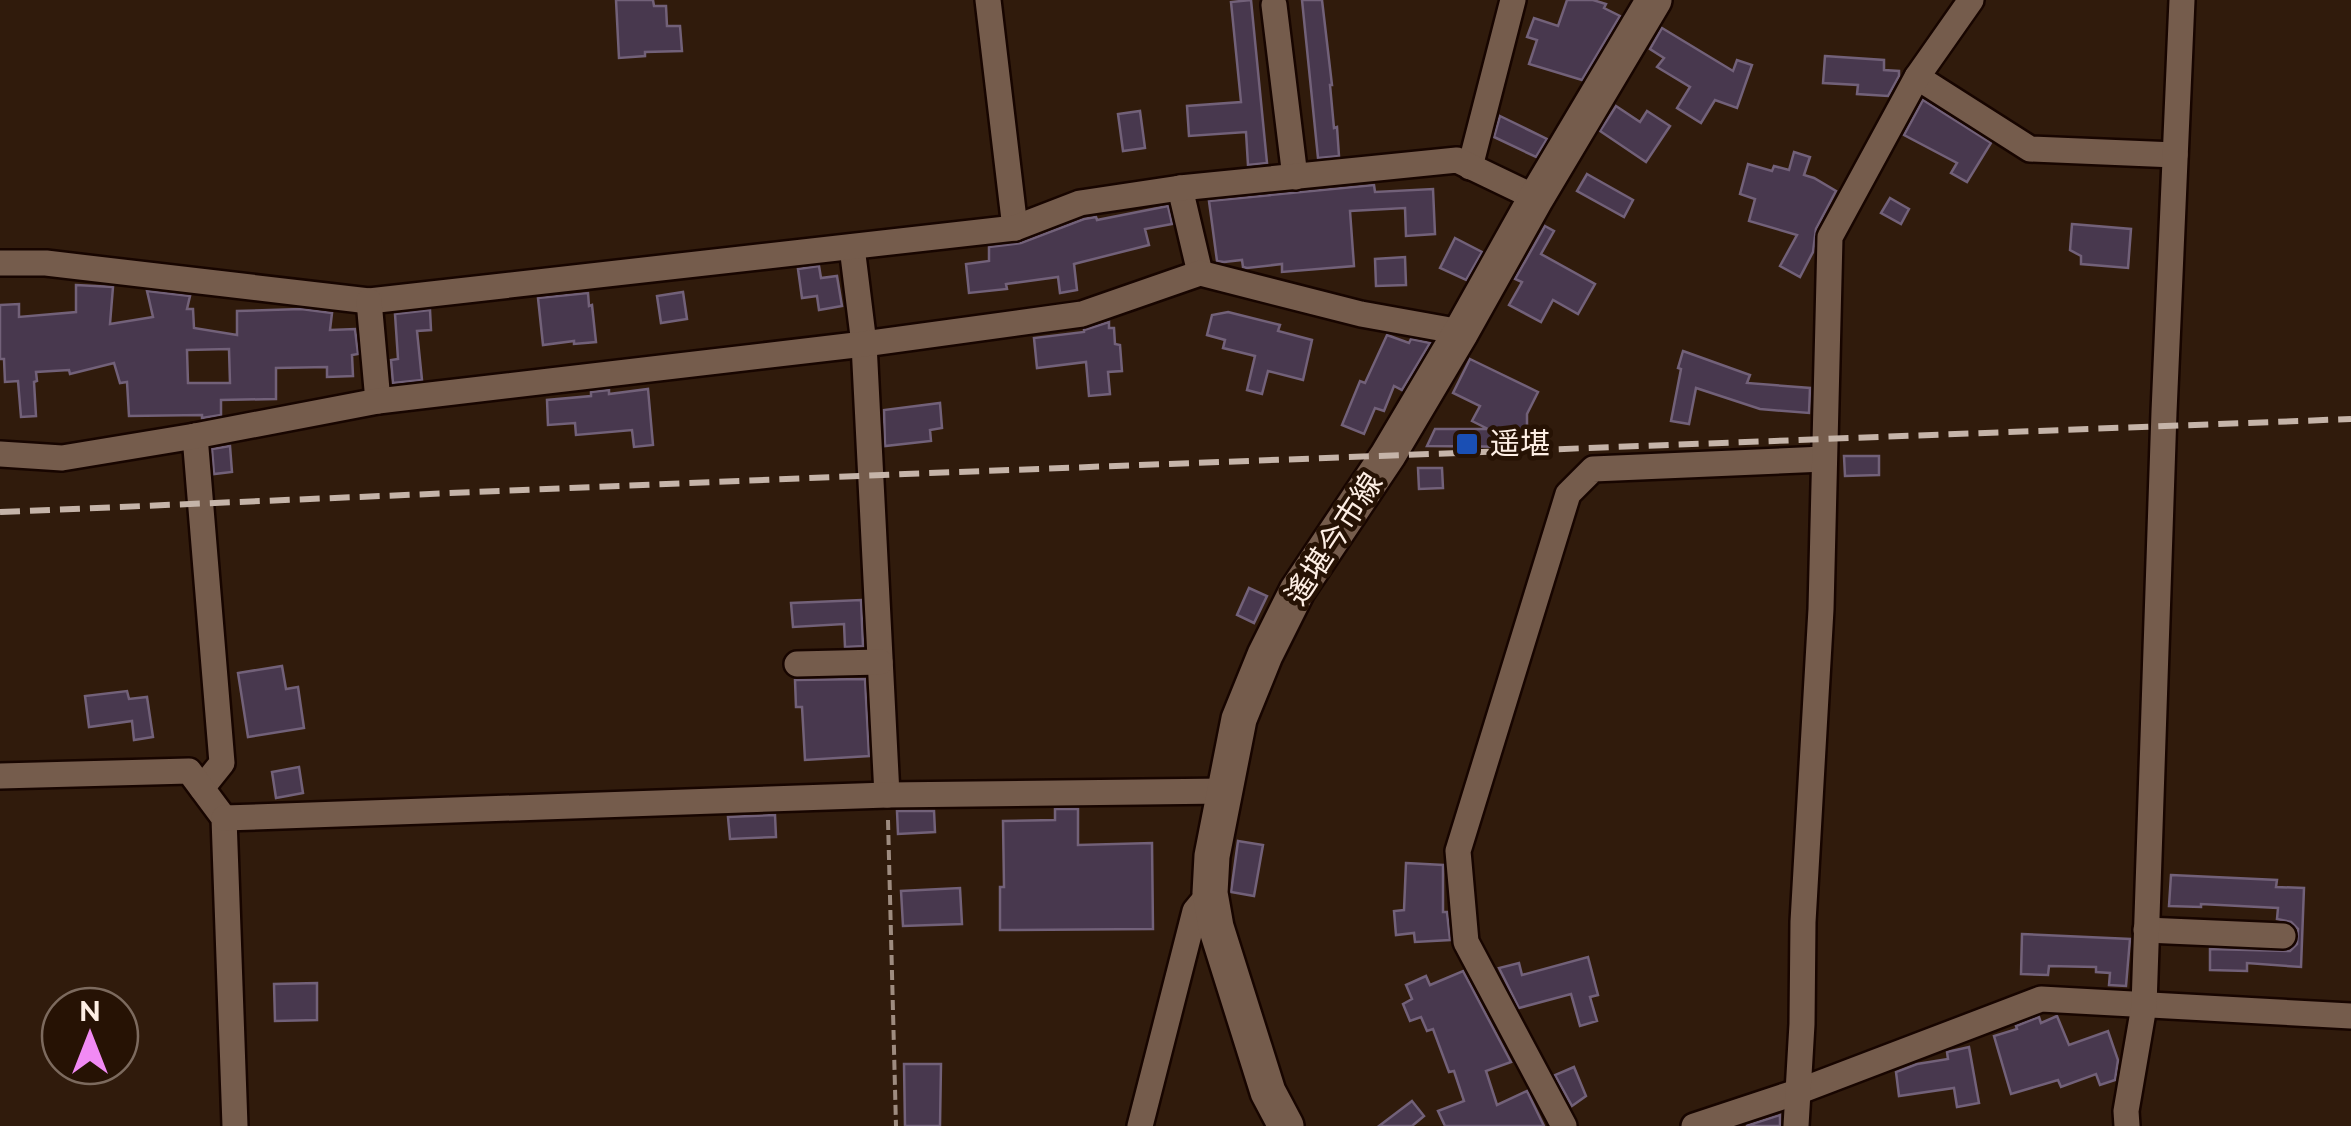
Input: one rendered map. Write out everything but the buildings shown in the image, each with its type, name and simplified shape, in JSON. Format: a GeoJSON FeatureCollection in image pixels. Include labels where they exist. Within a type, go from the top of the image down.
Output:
{"type":"FeatureCollection","features":[{"type":"Feature","properties":{"kind":"main road","name":"遙堪今市線"},"geometry":{"type":"LineString","coordinates":[[1286,1126],[1268,1092],[1216,927],[1210,893],[1212,856],[1239,720],[1298,591],[1388,455],[1654,0]]}},
{"type":"Feature","properties":{"kind":"street"},"geometry":{"type":"LineString","coordinates":[[988,0],[1015,228]]}},
{"type":"Feature","properties":{"kind":"street"},"geometry":{"type":"LineString","coordinates":[[1470,167],[1513,0]]}},
{"type":"Feature","properties":{"kind":"street"},"geometry":{"type":"LineString","coordinates":[[1796,1126],[1820,609],[1830,237],[1918,76],[1971,0]]}},
{"type":"Feature","properties":{"kind":"street"},"geometry":{"type":"LineString","coordinates":[[2126,1126],[2144,1006],[2182,0]]}},
{"type":"Feature","properties":{"kind":"street"},"geometry":{"type":"LineString","coordinates":[[1274,5],[1294,177]]}},
{"type":"Feature","properties":{"kind":"street"},"geometry":{"type":"LineString","coordinates":[[1918,76],[2030,149],[2175,155]]}},
{"type":"Feature","properties":{"kind":"street"},"geometry":{"type":"LineString","coordinates":[[0,263],[46,263],[369,302],[1015,228],[1080,203],[1180,188],[1457,160],[1536,198]]}},
{"type":"Feature","properties":{"kind":"street"},"geometry":{"type":"LineString","coordinates":[[1180,188],[1200,273]]}},
{"type":"Feature","properties":{"kind":"street"},"geometry":{"type":"LineString","coordinates":[[852,246],[864,344],[887,795]]}},
{"type":"Feature","properties":{"kind":"street"},"geometry":{"type":"LineString","coordinates":[[0,454],[62,458],[378,401],[864,344],[1082,314],[1200,273],[1360,314],[1461,332]]}},
{"type":"Feature","properties":{"kind":"street"},"geometry":{"type":"LineString","coordinates":[[369,302],[378,401]]}},
{"type":"Feature","properties":{"kind":"street"},"geometry":{"type":"LineString","coordinates":[[196,436],[222,763],[202,788]]}},
{"type":"Feature","properties":{"kind":"street"},"geometry":{"type":"LineString","coordinates":[[1564,1126],[1466,942],[1458,851],[1568,494],[1594,468],[1824,460]]}},
{"type":"Feature","properties":{"kind":"street"},"geometry":{"type":"LineString","coordinates":[[797,664],[880,662]]}},
{"type":"Feature","properties":{"kind":"street"},"geometry":{"type":"LineString","coordinates":[[0,776],[189,771],[224,818],[235,1126]]}},
{"type":"Feature","properties":{"kind":"street"},"geometry":{"type":"LineString","coordinates":[[224,818],[887,795],[1226,791]]}},
{"type":"Feature","properties":{"kind":"street"},"geometry":{"type":"LineString","coordinates":[[1140,1126],[1195,910],[1210,893]]}},
{"type":"Feature","properties":{"kind":"street"},"geometry":{"type":"LineString","coordinates":[[2146,930],[2282,936]]}},
{"type":"Feature","properties":{"kind":"street"},"geometry":{"type":"LineString","coordinates":[[1694,1126],[1797,1092],[2041,999],[2351,1016]]}},
{"type":"Feature","properties":{"kind":"path"},"geometry":{"type":"LineString","coordinates":[[887,795],[896,1126]]}},
{"type":"Feature","properties":{"kind":"railway"},"geometry":{"type":"LineString","coordinates":[[0,512],[2351,419]]}},
{"type":"Feature","properties":{"kind":"place","name":"遥堪"},"geometry":{"type":"Point","coordinates":[1467,444]}}]}
